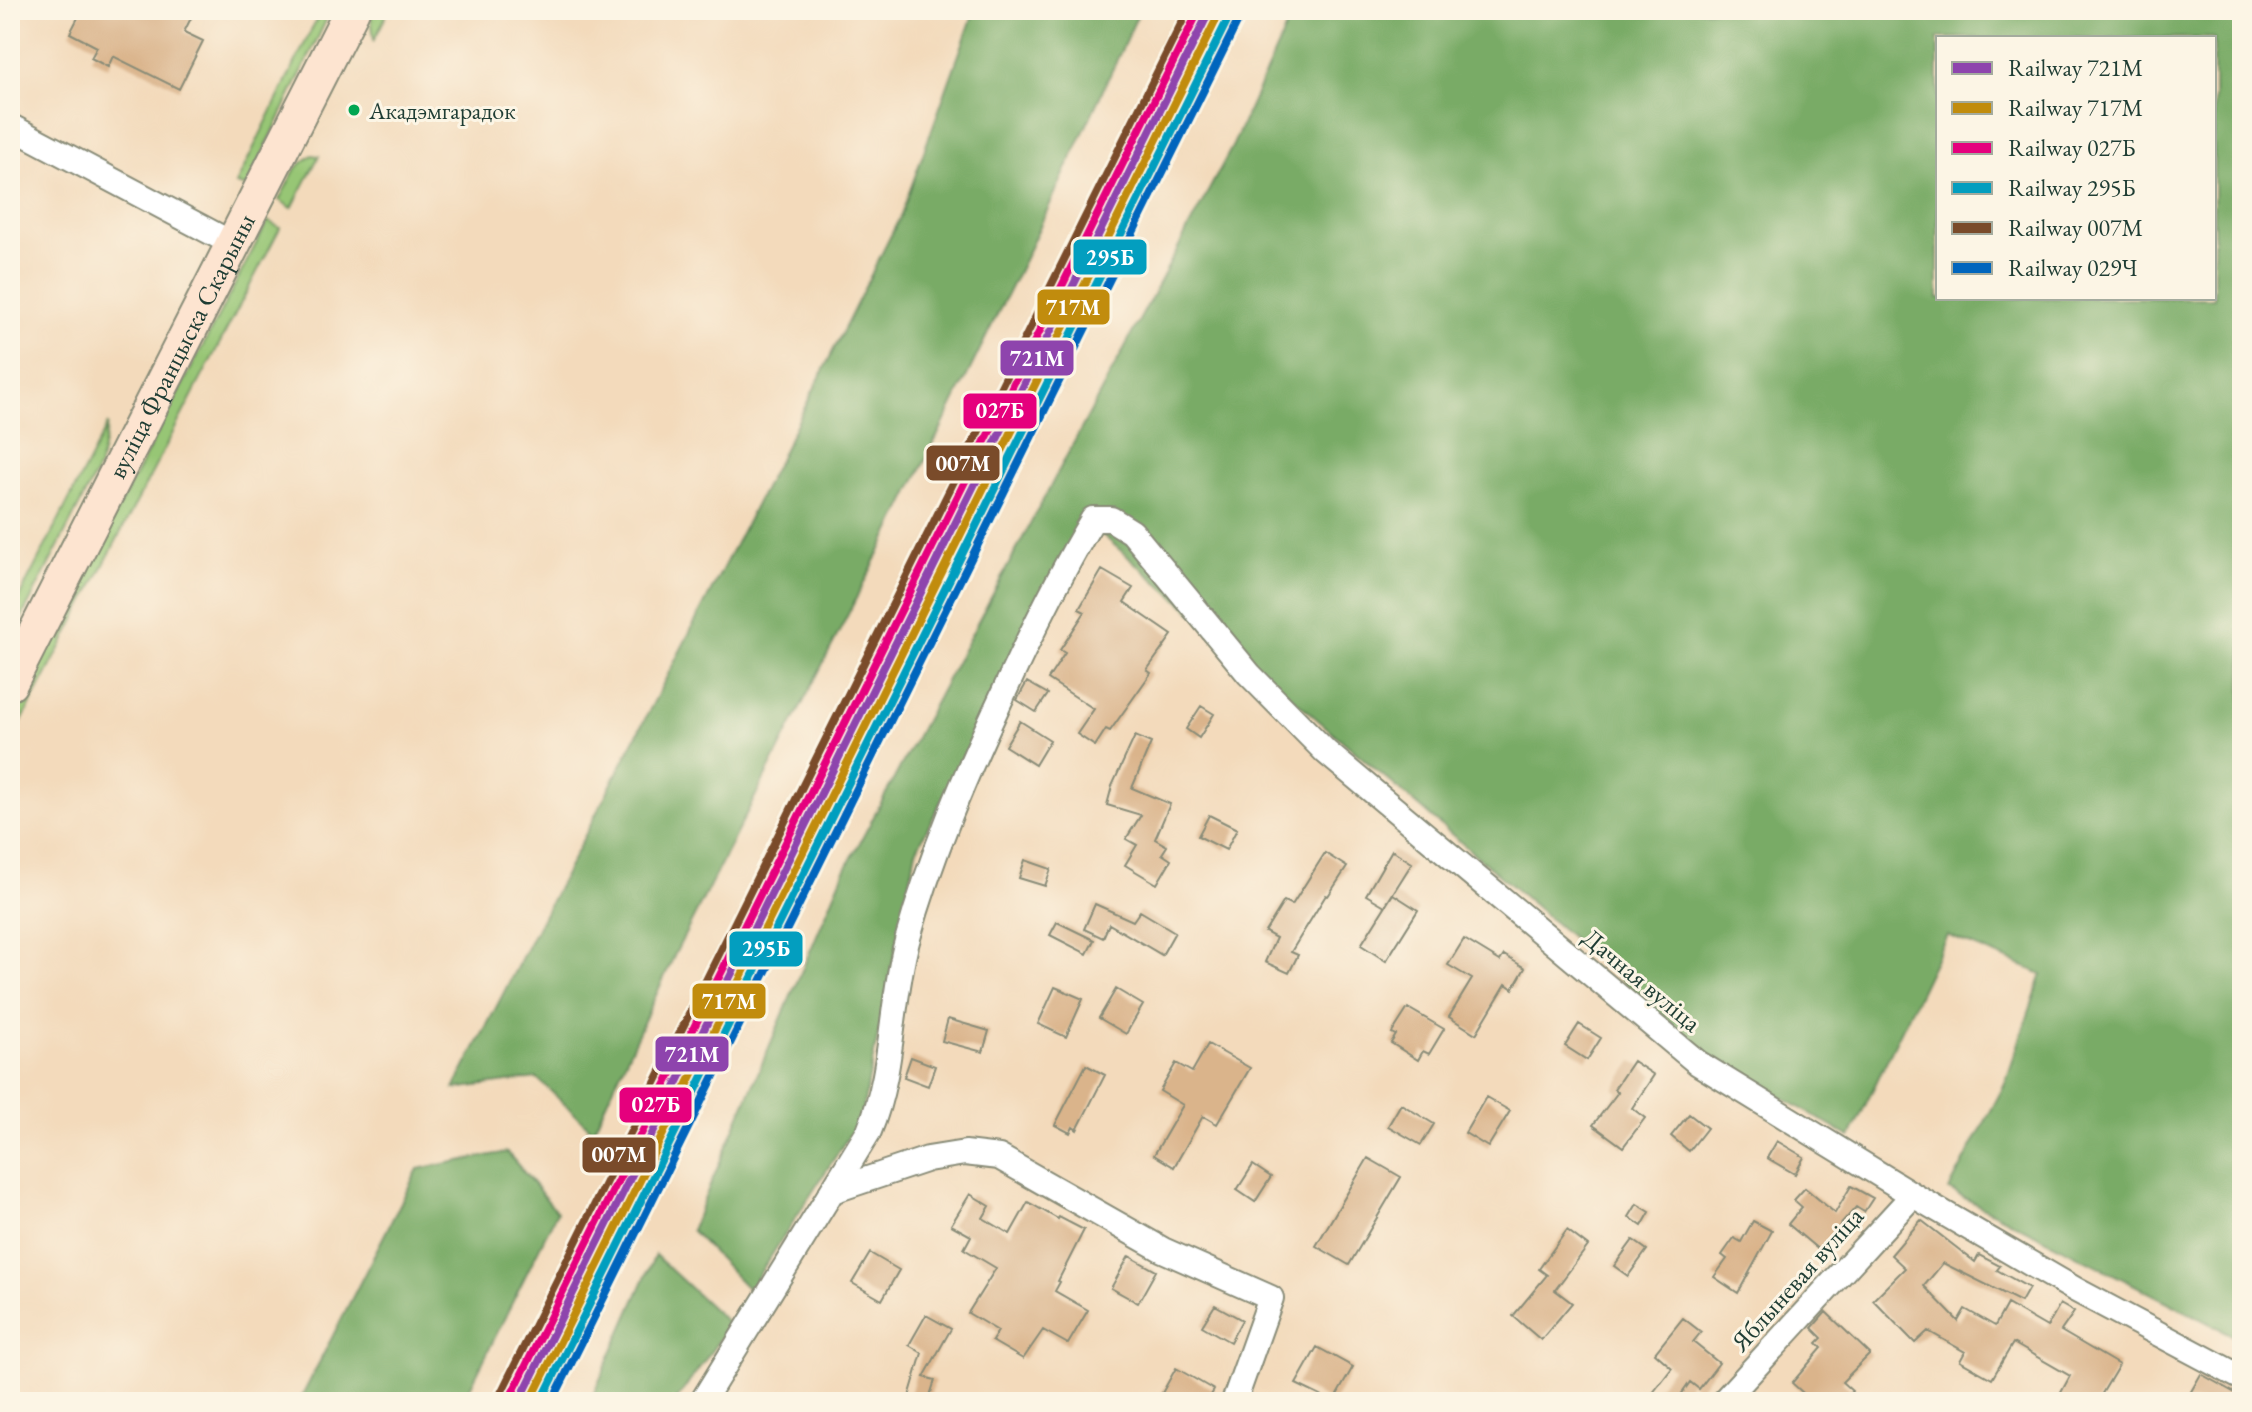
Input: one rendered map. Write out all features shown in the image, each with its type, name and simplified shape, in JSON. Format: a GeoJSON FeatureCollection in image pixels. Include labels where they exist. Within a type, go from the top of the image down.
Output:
{"type":"FeatureCollection","features":[{"type":"Feature","properties":{"kind":"main road","name":"вуліца Францыска Скарыны"},"geometry":{"type":"LineString","coordinates":[[10,683],[352,10]]}},
{"type":"Feature","properties":{"kind":"street"},"geometry":{"type":"LineString","coordinates":[[10,126],[233,244]]}},
{"type":"Feature","properties":{"kind":"street","name":"Дачная вуліца"},"geometry":{"type":"LineString","coordinates":[[835,1190],[869,1131],[881,1103],[905,947],[939,838],[1065,565],[1093,519],[1111,519],[1132,532],[1249,674],[1326,752],[1669,1041],[1709,1071],[1913,1195],[2076,1290],[2242,1378]]}},
{"type":"Feature","properties":{"kind":"street"},"geometry":{"type":"LineString","coordinates":[[702,1402],[835,1190],[928,1159],[965,1153],[999,1157],[1163,1250],[1271,1298],[1234,1402]]}},
{"type":"Feature","properties":{"kind":"street","name":"Яблыневая вуліца"},"geometry":{"type":"LineString","coordinates":[[1723,1402],[1913,1195]]}},
{"type":"Feature","properties":{"kind":"green space"},"geometry":{"type":"Polygon","coordinates":[[[321,10],[331,10],[247,187],[236,184],[321,10]]]}},
{"type":"Feature","properties":{"kind":"green space"},"geometry":{"type":"Polygon","coordinates":[[[374,10],[389,10],[374,40],[371,17],[374,10]]]}},
{"type":"Feature","properties":{"kind":"green space"},"geometry":{"type":"Polygon","coordinates":[[[975,10],[1140,10],[1026,256],[895,522],[675,954],[593,1131],[537,1078],[454,1089],[772,473],[901,215],[975,10]]]}},
{"type":"Feature","properties":{"kind":"green space"},"geometry":{"type":"Polygon","coordinates":[[[1294,10],[2242,10],[2242,1340],[1949,1190],[2005,1084],[2042,974],[1947,935],[1850,1137],[1705,1052],[1084,519],[916,851],[861,1117],[749,1290],[691,1230],[843,874],[1233,145],[1294,10]]]}},
{"type":"Feature","properties":{"kind":"green space"},"geometry":{"type":"Polygon","coordinates":[[[312,155],[319,156],[292,208],[279,200],[296,168],[312,155]]]}},
{"type":"Feature","properties":{"kind":"green space"},"geometry":{"type":"Polygon","coordinates":[[[268,221],[280,228],[10,744],[10,716],[268,221]]]}},
{"type":"Feature","properties":{"kind":"green space"},"geometry":{"type":"Polygon","coordinates":[[[108,424],[99,467],[10,640],[10,615],[108,424]]]}},
{"type":"Feature","properties":{"kind":"green space"},"geometry":{"type":"Polygon","coordinates":[[[507,1152],[557,1212],[463,1402],[299,1402],[418,1169],[507,1152]]]}},
{"type":"Feature","properties":{"kind":"green space"},"geometry":{"type":"Polygon","coordinates":[[[655,1255],[730,1325],[675,1402],[590,1402],[655,1255]]]}},
{"type":"Feature","properties":{"kind":"building"},"geometry":{"type":"Polygon","coordinates":[[[82,10],[195,10],[184,32],[203,41],[179,89],[113,56],[108,67],[91,58],[97,47],[70,33],[82,10]]]}},
{"type":"Feature","properties":{"kind":"building"},"geometry":{"type":"Polygon","coordinates":[[[1102,570],[1133,588],[1124,602],[1172,635],[1147,670],[1151,673],[1110,731],[1106,729],[1095,746],[1077,734],[1094,709],[1048,679],[1065,653],[1060,650],[1085,612],[1079,609],[1102,570]]]}},
{"type":"Feature","properties":{"kind":"building"},"geometry":{"type":"Polygon","coordinates":[[[1027,682],[1048,694],[1036,712],[1017,700],[1027,682]]]}},
{"type":"Feature","properties":{"kind":"building"},"geometry":{"type":"Polygon","coordinates":[[[1201,706],[1214,714],[1199,738],[1186,729],[1201,706]]]}},
{"type":"Feature","properties":{"kind":"building"},"geometry":{"type":"Polygon","coordinates":[[[1020,721],[1050,740],[1035,765],[1005,746],[1020,721]]]}},
{"type":"Feature","properties":{"kind":"building"},"geometry":{"type":"Polygon","coordinates":[[[1135,736],[1151,743],[1132,788],[1170,804],[1155,839],[1167,846],[1162,854],[1171,860],[1157,884],[1125,865],[1137,845],[1126,839],[1141,815],[1107,805],[1112,786],[1135,736]]]}},
{"type":"Feature","properties":{"kind":"building"},"geometry":{"type":"Polygon","coordinates":[[[1209,815],[1237,829],[1226,850],[1198,836],[1209,815]]]}},
{"type":"Feature","properties":{"kind":"building"},"geometry":{"type":"Polygon","coordinates":[[[1392,850],[1412,863],[1385,906],[1366,895],[1392,850]]]}},
{"type":"Feature","properties":{"kind":"building"},"geometry":{"type":"Polygon","coordinates":[[[1325,853],[1347,867],[1291,952],[1298,955],[1289,973],[1265,962],[1276,938],[1265,932],[1284,901],[1292,905],[1325,853]]]}},
{"type":"Feature","properties":{"kind":"building"},"geometry":{"type":"Polygon","coordinates":[[[1025,860],[1051,869],[1045,886],[1019,878],[1025,860]]]}},
{"type":"Feature","properties":{"kind":"building"},"geometry":{"type":"Polygon","coordinates":[[[1393,894],[1418,910],[1386,961],[1361,945],[1393,894]]]}},
{"type":"Feature","properties":{"kind":"building"},"geometry":{"type":"Polygon","coordinates":[[[1095,904],[1133,921],[1140,911],[1175,932],[1162,955],[1109,924],[1103,938],[1084,929],[1095,904]]]}},
{"type":"Feature","properties":{"kind":"building"},"geometry":{"type":"Polygon","coordinates":[[[1057,922],[1094,940],[1087,954],[1050,935],[1057,922]]]}},
{"type":"Feature","properties":{"kind":"building"},"geometry":{"type":"Polygon","coordinates":[[[1464,939],[1500,961],[1504,955],[1525,968],[1513,989],[1506,984],[1476,1034],[1449,1017],[1472,979],[1448,965],[1464,939]]]}},
{"type":"Feature","properties":{"kind":"building"},"geometry":{"type":"Polygon","coordinates":[[[1055,987],[1083,999],[1066,1037],[1038,1024],[1055,987]]]}},
{"type":"Feature","properties":{"kind":"building"},"geometry":{"type":"Polygon","coordinates":[[[1116,989],[1143,1005],[1126,1034],[1099,1018],[1116,989]]]}},
{"type":"Feature","properties":{"kind":"building"},"geometry":{"type":"Polygon","coordinates":[[[1408,1008],[1444,1029],[1429,1054],[1423,1051],[1418,1060],[1391,1043],[1396,1035],[1392,1033],[1408,1008]]]}},
{"type":"Feature","properties":{"kind":"building"},"geometry":{"type":"Polygon","coordinates":[[[948,1019],[989,1031],[983,1052],[942,1041],[948,1019]]]}},
{"type":"Feature","properties":{"kind":"building"},"geometry":{"type":"Polygon","coordinates":[[[1579,1024],[1601,1038],[1587,1060],[1565,1046],[1579,1024]]]}},
{"type":"Feature","properties":{"kind":"building"},"geometry":{"type":"Polygon","coordinates":[[[1208,1044],[1250,1068],[1217,1124],[1203,1116],[1174,1167],[1154,1155],[1183,1105],[1160,1091],[1176,1063],[1192,1072],[1208,1044]]]}},
{"type":"Feature","properties":{"kind":"building"},"geometry":{"type":"Polygon","coordinates":[[[911,1057],[935,1066],[928,1086],[904,1077],[911,1057]]]}},
{"type":"Feature","properties":{"kind":"building"},"geometry":{"type":"Polygon","coordinates":[[[1633,1061],[1654,1075],[1632,1108],[1645,1118],[1623,1147],[1593,1125],[1618,1092],[1614,1089],[1633,1061]]]}},
{"type":"Feature","properties":{"kind":"building"},"geometry":{"type":"Polygon","coordinates":[[[1086,1065],[1105,1075],[1077,1130],[1073,1127],[1070,1133],[1055,1125],[1086,1065]]]}},
{"type":"Feature","properties":{"kind":"building"},"geometry":{"type":"Polygon","coordinates":[[[1486,1097],[1510,1111],[1488,1147],[1465,1133],[1486,1097]]]}},
{"type":"Feature","properties":{"kind":"building"},"geometry":{"type":"Polygon","coordinates":[[[1401,1104],[1434,1124],[1421,1145],[1388,1126],[1401,1104]]]}},
{"type":"Feature","properties":{"kind":"building"},"geometry":{"type":"Polygon","coordinates":[[[1689,1114],[1707,1128],[1689,1151],[1671,1136],[1689,1114]]]}},
{"type":"Feature","properties":{"kind":"building"},"geometry":{"type":"Polygon","coordinates":[[[1777,1141],[1804,1157],[1795,1174],[1767,1158],[1777,1141]]]}},
{"type":"Feature","properties":{"kind":"building"},"geometry":{"type":"Polygon","coordinates":[[[1368,1158],[1401,1177],[1349,1265],[1316,1246],[1368,1158]]]}},
{"type":"Feature","properties":{"kind":"building"},"geometry":{"type":"Polygon","coordinates":[[[1253,1165],[1271,1177],[1255,1202],[1237,1190],[1253,1165]]]}},
{"type":"Feature","properties":{"kind":"building"},"geometry":{"type":"Polygon","coordinates":[[[1851,1186],[1873,1198],[1864,1212],[1856,1207],[1819,1250],[1788,1224],[1802,1207],[1794,1200],[1805,1188],[1835,1213],[1851,1186]]]}},
{"type":"Feature","properties":{"kind":"building"},"geometry":{"type":"Polygon","coordinates":[[[970,1194],[990,1206],[983,1218],[1010,1234],[1028,1202],[1084,1230],[1055,1291],[1088,1310],[1068,1344],[1043,1330],[1023,1359],[992,1341],[998,1331],[968,1313],[996,1268],[964,1249],[971,1236],[951,1225],[970,1194]]]}},
{"type":"Feature","properties":{"kind":"building"},"geometry":{"type":"Polygon","coordinates":[[[1637,1204],[1650,1212],[1642,1226],[1629,1217],[1637,1204]]]}},
{"type":"Feature","properties":{"kind":"building"},"geometry":{"type":"Polygon","coordinates":[[[1921,1220],[1975,1262],[1979,1255],[2000,1266],[1997,1270],[2029,1288],[2021,1302],[1943,1263],[1924,1286],[1958,1321],[1965,1309],[1995,1326],[2007,1304],[2047,1327],[2060,1304],[2074,1312],[2061,1331],[2119,1365],[2097,1402],[2056,1402],[2070,1376],[2013,1343],[1992,1379],[1960,1361],[1965,1352],[1928,1331],[1915,1343],[1873,1300],[1905,1268],[1891,1255],[1921,1220]]]}},
{"type":"Feature","properties":{"kind":"building"},"geometry":{"type":"Polygon","coordinates":[[[1753,1221],[1772,1231],[1738,1293],[1714,1277],[1727,1259],[1722,1255],[1734,1238],[1741,1242],[1753,1221]]]}},
{"type":"Feature","properties":{"kind":"building"},"geometry":{"type":"Polygon","coordinates":[[[1567,1230],[1588,1246],[1555,1290],[1572,1303],[1541,1340],[1513,1316],[1547,1275],[1539,1269],[1567,1230]]]}},
{"type":"Feature","properties":{"kind":"building"},"geometry":{"type":"Polygon","coordinates":[[[1633,1240],[1647,1250],[1628,1276],[1614,1266],[1633,1240]]]}},
{"type":"Feature","properties":{"kind":"building"},"geometry":{"type":"Polygon","coordinates":[[[870,1253],[899,1270],[882,1300],[852,1283],[870,1253]]]}},
{"type":"Feature","properties":{"kind":"building"},"geometry":{"type":"Polygon","coordinates":[[[1129,1256],[1156,1271],[1138,1303],[1111,1288],[1129,1256]]]}},
{"type":"Feature","properties":{"kind":"building"},"geometry":{"type":"Polygon","coordinates":[[[1215,1305],[1242,1320],[1230,1342],[1202,1326],[1215,1305]]]}},
{"type":"Feature","properties":{"kind":"building"},"geometry":{"type":"Polygon","coordinates":[[[1826,1312],[1870,1354],[1842,1382],[1852,1391],[1843,1402],[1813,1402],[1792,1383],[1822,1348],[1817,1343],[1822,1338],[1812,1328],[1826,1312]]]}},
{"type":"Feature","properties":{"kind":"building"},"geometry":{"type":"Polygon","coordinates":[[[926,1315],[951,1329],[924,1377],[935,1380],[928,1402],[909,1397],[922,1353],[909,1345],[926,1315]]]}},
{"type":"Feature","properties":{"kind":"building"},"geometry":{"type":"Polygon","coordinates":[[[1683,1318],[1701,1332],[1693,1342],[1719,1363],[1699,1389],[1690,1382],[1676,1402],[1646,1402],[1672,1368],[1655,1353],[1683,1318]]]}},
{"type":"Feature","properties":{"kind":"building"},"geometry":{"type":"Polygon","coordinates":[[[1317,1347],[1353,1367],[1333,1402],[1296,1384],[1317,1347]]]}},
{"type":"Feature","properties":{"kind":"building"},"geometry":{"type":"Polygon","coordinates":[[[1176,1368],[1214,1390],[1207,1402],[1157,1402],[1176,1368]]]}},
{"type":"Feature","properties":{"kind":"building"},"geometry":{"type":"Polygon","coordinates":[[[2201,1374],[2242,1397],[2242,1402],[2185,1402],[2201,1374]]]}},
{"type":"Feature","properties":{"kind":"rail line","name":"007М"},"geometry":{"type":"LineString","coordinates":[[501,1393],[1188,10]]}},
{"type":"Feature","properties":{"kind":"rail line","name":"027Б"},"geometry":{"type":"LineString","coordinates":[[510,1398],[1199,10]]}},
{"type":"Feature","properties":{"kind":"rail line","name":"721М"},"geometry":{"type":"LineString","coordinates":[[519,1402],[1210,10]]}},
{"type":"Feature","properties":{"kind":"rail line","name":"717М"},"geometry":{"type":"LineString","coordinates":[[530,1402],[1219,14]]}},
{"type":"Feature","properties":{"kind":"rail line","name":"295Б"},"geometry":{"type":"LineString","coordinates":[[541,1402],[1228,19]]}},
{"type":"Feature","properties":{"kind":"rail line","name":"029Ч"},"geometry":{"type":"LineString","coordinates":[[552,1402],[1237,23]]}},
{"type":"Feature","properties":{"kind":"place","name":"Акадэмгарадок"},"geometry":{"type":"Point","coordinates":[354,110]}}]}
